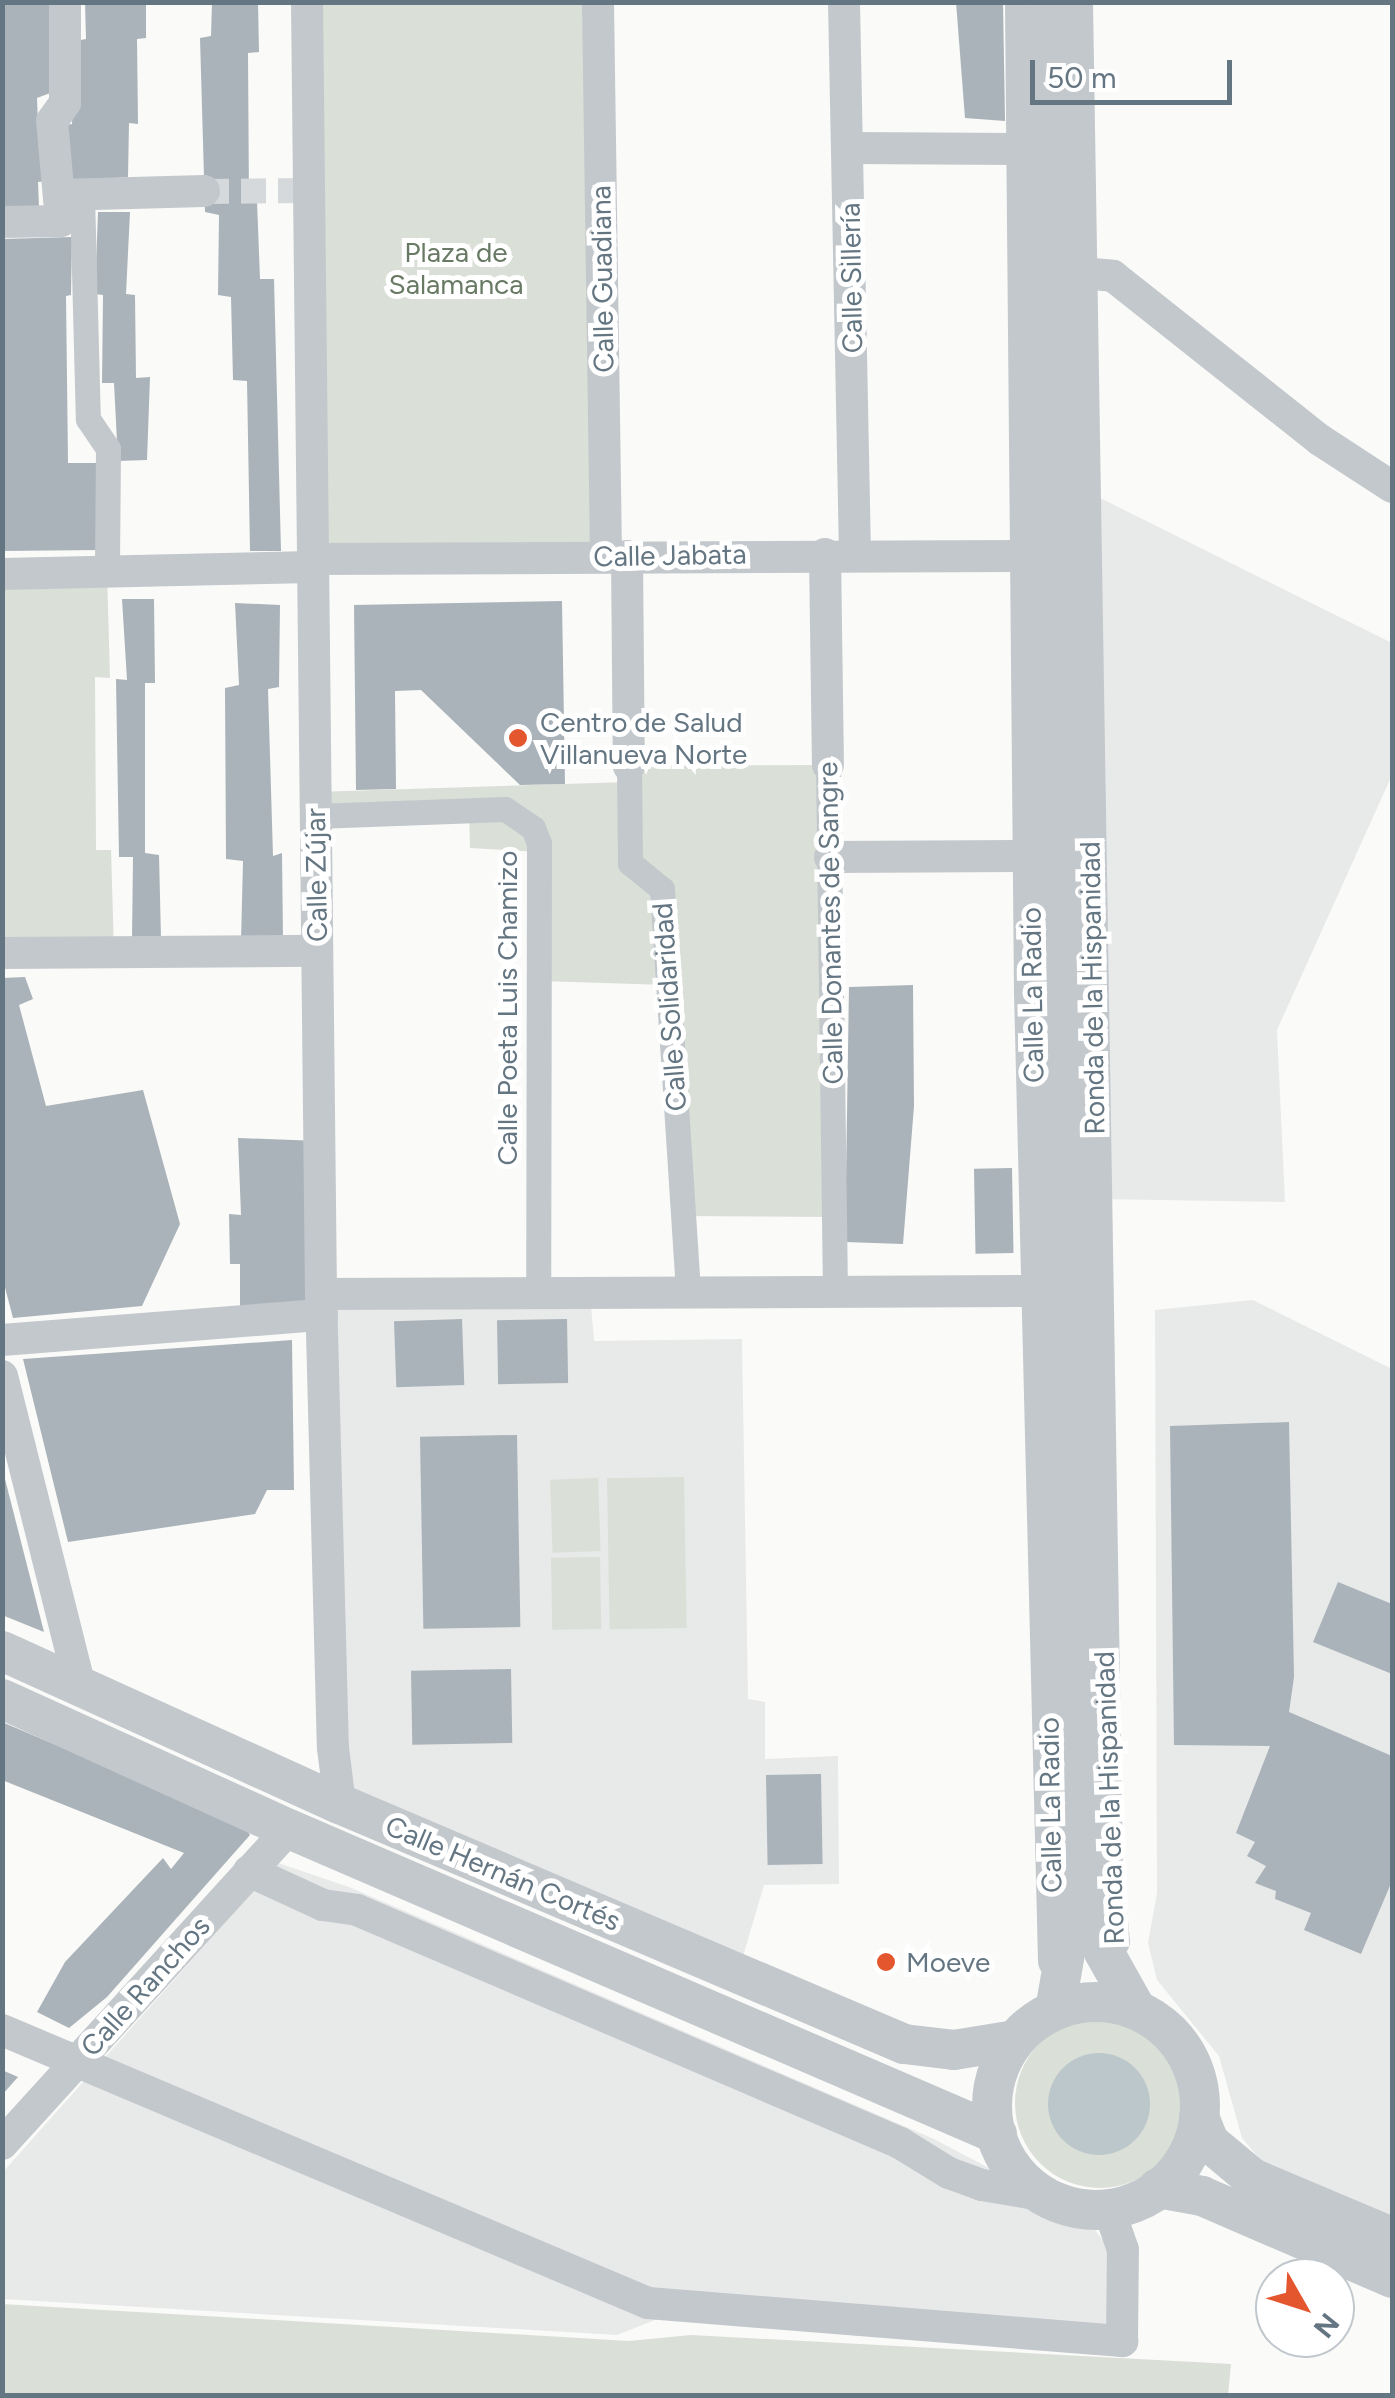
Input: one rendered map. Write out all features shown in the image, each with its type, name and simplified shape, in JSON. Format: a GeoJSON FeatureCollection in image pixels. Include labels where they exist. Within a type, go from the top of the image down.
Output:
{"type":"FeatureCollection","features":[{"type":"Feature","properties":{"kind":"street"},"geometry":{"type":"LineString","coordinates":[[65,2],[66,103],[52,121],[67,204],[88,419],[108,449],[106,572]]}},
{"type":"Feature","properties":{"kind":"street","name":"Calle Zújar"},"geometry":{"type":"LineString","coordinates":[[307,2],[322,1304],[333,1748],[340,1804]]}},
{"type":"Feature","properties":{"kind":"street","name":"Calle Guadiana"},"geometry":{"type":"LineString","coordinates":[[598,2],[617,556]]}},
{"type":"Feature","properties":{"kind":"street","name":"Calle Sillería"},"geometry":{"type":"LineString","coordinates":[[840,554],[849,148],[844,2]]}},
{"type":"Feature","properties":{"kind":"street","name":"Calle La Radio"},"geometry":{"type":"LineString","coordinates":[[1021,2],[1030,856],[1050,1940],[1057,1998]]}},
{"type":"Feature","properties":{"kind":"street","name":"Ronda de la Hispanidad"},"geometry":{"type":"LineString","coordinates":[[1049,2],[1080,1866],[1057,1998]]}},
{"type":"Feature","properties":{"kind":"street","name":"Ronda de la Hispanidad"},"geometry":{"type":"LineString","coordinates":[[1077,2],[1107,1865],[1116,1973]]}},
{"type":"Feature","properties":{"kind":"street"},"geometry":{"type":"LineString","coordinates":[[849,148],[1022,149]]}},
{"type":"Feature","properties":{"kind":"street"},"geometry":{"type":"LineString","coordinates":[[2,222],[67,204],[204,190]]}},
{"type":"Feature","properties":{"kind":"street"},"geometry":{"type":"LineString","coordinates":[[1080,273],[1113,276],[1320,440],[1392,488]]}},
{"type":"Feature","properties":{"kind":"street","name":"Calle Donantes de Sangre"},"geometry":{"type":"LineString","coordinates":[[836,1292],[828,765],[840,554]]}},
{"type":"Feature","properties":{"kind":"street","name":"Calle Jabata"},"geometry":{"type":"LineString","coordinates":[[2,574],[617,556],[1028,556]]}},
{"type":"Feature","properties":{"kind":"street","name":"Calle Solidaridad"},"geometry":{"type":"LineString","coordinates":[[617,556],[629,766],[630,863],[662,889],[688,1292]]}},
{"type":"Feature","properties":{"kind":"street","name":"Calle Poeta Luis Chamizo"},"geometry":{"type":"LineString","coordinates":[[316,816],[506,808],[533,828],[539,843],[538,1293]]}},
{"type":"Feature","properties":{"kind":"street"},"geometry":{"type":"LineString","coordinates":[[830,857],[1030,856]]}},
{"type":"Feature","properties":{"kind":"street"},"geometry":{"type":"LineString","coordinates":[[2,952],[317,951]]}},
{"type":"Feature","properties":{"kind":"street"},"geometry":{"type":"LineString","coordinates":[[2,1340],[322,1304],[538,1293],[1040,1291]]}},
{"type":"Feature","properties":{"kind":"street"},"geometry":{"type":"LineString","coordinates":[[2,1376],[80,1686]]}},
{"type":"Feature","properties":{"kind":"street","name":"Calle Hernán Cortés"},"geometry":{"type":"LineString","coordinates":[[2,1651],[340,1804],[904,2044],[954,2050],[1015,2040]]}},
{"type":"Feature","properties":{"kind":"street","name":"Calle Hernán Cortés"},"geometry":{"type":"LineString","coordinates":[[2,1700],[289,1830],[996,2134]]}},
{"type":"Feature","properties":{"kind":"street"},"geometry":{"type":"LineString","coordinates":[[300,1786],[317,1772],[333,1748]]}},
{"type":"Feature","properties":{"kind":"street","name":"Calle Ranchos"},"geometry":{"type":"LineString","coordinates":[[2,2144],[289,1830]]}},
{"type":"Feature","properties":{"kind":"street","name":"Ronda de la Hispanidad"},"geometry":{"type":"LineString","coordinates":[[1080,1866],[1104,1952],[1136,2009]]}},
{"type":"Feature","properties":{"kind":"street"},"geometry":{"type":"LineString","coordinates":[[249,1872],[323,1904],[357,1910],[882,2135],[950,2173],[982,2185],[1041,2195],[1074,2208],[1110,2209],[1143,2199],[1172,2177],[1190,2150],[1200,2117]]}},
{"type":"Feature","properties":{"kind":"street"},"geometry":{"type":"LineString","coordinates":[[1041,2195],[1018,2176],[1002,2152],[991,2106],[998,2071],[1015,2040],[1057,1998],[1109,2002],[1136,2009],[1165,2027],[1186,2053],[1198,2084],[1200,2117],[1210,2142],[1252,2178],[1392,2237]]}},
{"type":"Feature","properties":{"kind":"street"},"geometry":{"type":"LineString","coordinates":[[2,2030],[648,2304],[1122,2341],[1122,2250],[1110,2209]]}},
{"type":"Feature","properties":{"kind":"street"},"geometry":{"type":"LineString","coordinates":[[1158,2188],[1202,2196],[1392,2278]]}},
{"type":"Feature","properties":{"kind":"shaded area"},"geometry":{"type":"Polygon","coordinates":[[[1084,490],[1392,643],[1392,775],[1277,1030],[1285,1202],[1095,1199],[1084,490]]]}},
{"type":"Feature","properties":{"kind":"shaded area"},"geometry":{"type":"Polygon","coordinates":[[[590,1293],[594,1341],[742,1339],[748,1699],[765,1702],[765,1759],[838,1756],[839,1884],[764,1885],[738,1973],[340,1804],[321,1294],[590,1293]]]}},
{"type":"Feature","properties":{"kind":"shaded area"},"geometry":{"type":"Polygon","coordinates":[[[1253,1300],[1392,1369],[1392,2286],[1287,2191],[1242,2138],[1219,2056],[1157,1980],[1148,1943],[1157,1893],[1155,1310],[1253,1300]]]}},
{"type":"Feature","properties":{"kind":"shaded area"},"geometry":{"type":"Polygon","coordinates":[[[278,1863],[349,1887],[934,2139],[1088,2220],[1111,2252],[1107,2346],[665,2316],[617,2335],[3,2299],[3,2172],[278,1863]]]}},
{"type":"Feature","properties":{"kind":"shaded area"},"geometry":{"type":"Polygon","coordinates":[[[1099,2053],[1119,2056],[1142,2075],[1150,2104],[1147,2124],[1128,2147],[1099,2155],[1079,2152],[1056,2133],[1048,2104],[1051,2084],[1070,2061],[1099,2053]]]}},
{"type":"Feature","properties":{"kind":"green space","name":"Plaza de Salamanca"},"geometry":{"type":"Polygon","coordinates":[[[307,3],[598,3],[598,559],[307,559],[307,3]]]}},
{"type":"Feature","properties":{"kind":"green space"},"geometry":{"type":"Polygon","coordinates":[[[107,572],[110,678],[95,677],[96,850],[111,850],[114,952],[2,939],[2,574],[107,572]]]}},
{"type":"Feature","properties":{"kind":"green space"},"geometry":{"type":"Polygon","coordinates":[[[828,765],[834,1217],[683,1216],[668,985],[539,981],[539,852],[470,848],[469,811],[316,816],[315,792],[629,782],[629,766],[828,765]]]}},
{"type":"Feature","properties":{"kind":"green space"},"geometry":{"type":"Polygon","coordinates":[[[684,1477],[687,1628],[610,1629],[607,1478],[684,1477]]]}},
{"type":"Feature","properties":{"kind":"green space"},"geometry":{"type":"Polygon","coordinates":[[[598,1478],[601,1551],[553,1553],[550,1480],[598,1478]]]}},
{"type":"Feature","properties":{"kind":"green space"},"geometry":{"type":"Polygon","coordinates":[[[600,1557],[601,1629],[552,1630],[551,1558],[600,1557]]]}},
{"type":"Feature","properties":{"kind":"green space"},"geometry":{"type":"Polygon","coordinates":[[[1100,2018],[1132,2025],[1160,2043],[1178,2071],[1185,2103],[1178,2135],[1160,2163],[1132,2181],[1100,2188],[1068,2181],[1040,2163],[1022,2135],[1015,2103],[1022,2071],[1040,2043],[1068,2025],[1100,2018]]]}},
{"type":"Feature","properties":{"kind":"green space"},"geometry":{"type":"Polygon","coordinates":[[[2,2304],[629,2341],[691,2335],[1231,2364],[1228,2396],[3,2396],[2,2304]]]}},
{"type":"Feature","properties":{"kind":"building"},"geometry":{"type":"Polygon","coordinates":[[[2,2],[59,2],[53,92],[37,98],[39,151],[46,181],[38,182],[39,208],[2,211],[2,2]]]}},
{"type":"Feature","properties":{"kind":"building"},"geometry":{"type":"Polygon","coordinates":[[[85,2],[146,2],[146,38],[137,39],[138,124],[129,123],[128,177],[72,182],[60,126],[72,124],[75,41],[86,39],[85,2]]]}},
{"type":"Feature","properties":{"kind":"building"},"geometry":{"type":"Polygon","coordinates":[[[212,2],[258,2],[259,52],[248,53],[249,201],[257,201],[260,279],[274,279],[281,551],[250,551],[247,381],[233,380],[231,297],[218,295],[219,215],[205,212],[200,38],[211,36],[212,2]]]}},
{"type":"Feature","properties":{"kind":"building"},"geometry":{"type":"Polygon","coordinates":[[[956,2],[1003,2],[1005,121],[965,118],[956,2]]]}},
{"type":"Feature","properties":{"kind":"building"},"geometry":{"type":"Polygon","coordinates":[[[98,212],[130,212],[126,294],[135,295],[136,378],[150,377],[147,460],[118,461],[114,383],[102,383],[103,295],[95,294],[98,212]]]}},
{"type":"Feature","properties":{"kind":"building"},"geometry":{"type":"Polygon","coordinates":[[[72,237],[71,295],[66,296],[68,463],[102,463],[99,550],[2,551],[2,239],[72,237]]]}},
{"type":"Feature","properties":{"kind":"building"},"geometry":{"type":"Polygon","coordinates":[[[122,599],[154,599],[155,683],[145,683],[145,853],[159,855],[161,939],[132,939],[133,857],[119,857],[116,679],[127,680],[122,599]]]}},
{"type":"Feature","properties":{"kind":"building","name":"Centro de Salud Villanueva Norte"},"geometry":{"type":"Polygon","coordinates":[[[562,601],[565,784],[520,785],[421,690],[395,691],[396,789],[356,790],[354,605],[562,601]]]}},
{"type":"Feature","properties":{"kind":"building"},"geometry":{"type":"Polygon","coordinates":[[[235,603],[280,605],[279,687],[268,689],[273,856],[282,853],[283,939],[241,941],[243,861],[226,859],[225,688],[239,685],[235,603]]]}},
{"type":"Feature","properties":{"kind":"building"},"geometry":{"type":"Polygon","coordinates":[[[25,977],[33,999],[19,1005],[46,1106],[143,1090],[180,1224],[142,1306],[13,1318],[2,1276],[2,978],[25,977]]]}},
{"type":"Feature","properties":{"kind":"building"},"geometry":{"type":"Polygon","coordinates":[[[913,985],[914,1106],[903,1244],[845,1242],[849,987],[913,985]]]}},
{"type":"Feature","properties":{"kind":"building"},"geometry":{"type":"Polygon","coordinates":[[[238,1138],[319,1141],[322,1315],[240,1322],[240,1264],[230,1264],[229,1214],[241,1215],[238,1138]]]}},
{"type":"Feature","properties":{"kind":"building"},"geometry":{"type":"Polygon","coordinates":[[[1012,1168],[1013,1253],[975,1254],[974,1169],[1012,1168]]]}},
{"type":"Feature","properties":{"kind":"building"},"geometry":{"type":"Polygon","coordinates":[[[462,1319],[464,1385],[396,1387],[394,1321],[462,1319]]]}},
{"type":"Feature","properties":{"kind":"building"},"geometry":{"type":"Polygon","coordinates":[[[567,1319],[568,1383],[498,1384],[497,1320],[567,1319]]]}},
{"type":"Feature","properties":{"kind":"building"},"geometry":{"type":"Polygon","coordinates":[[[292,1340],[294,1490],[267,1490],[255,1514],[68,1542],[23,1359],[292,1340]]]}},
{"type":"Feature","properties":{"kind":"building"},"geometry":{"type":"Polygon","coordinates":[[[1289,1422],[1294,1677],[1289,1712],[1392,1756],[1392,1881],[1361,1954],[1304,1930],[1311,1913],[1275,1899],[1276,1891],[1255,1883],[1266,1866],[1247,1856],[1255,1842],[1236,1833],[1270,1746],[1174,1745],[1170,1426],[1289,1422]]]}},
{"type":"Feature","properties":{"kind":"building"},"geometry":{"type":"Polygon","coordinates":[[[517,1435],[520,1627],[423,1629],[420,1437],[517,1435]]]}},
{"type":"Feature","properties":{"kind":"building"},"geometry":{"type":"Polygon","coordinates":[[[4,1475],[44,1632],[2,1615],[4,1475]]]}},
{"type":"Feature","properties":{"kind":"building"},"geometry":{"type":"Polygon","coordinates":[[[1338,1582],[1392,1604],[1392,1674],[1313,1642],[1338,1582]]]}},
{"type":"Feature","properties":{"kind":"building"},"geometry":{"type":"Polygon","coordinates":[[[511,1669],[512,1743],[412,1745],[411,1671],[511,1669]]]}},
{"type":"Feature","properties":{"kind":"building"},"geometry":{"type":"Polygon","coordinates":[[[2,1722],[244,1825],[250,1835],[107,1997],[69,2028],[37,2012],[65,1962],[163,1858],[171,1869],[184,1853],[2,1780],[2,1722]]]}},
{"type":"Feature","properties":{"kind":"building"},"geometry":{"type":"Polygon","coordinates":[[[821,1774],[823,1864],[768,1865],[766,1775],[821,1774]]]}},
{"type":"Feature","properties":{"kind":"building"},"geometry":{"type":"Polygon","coordinates":[[[2,2070],[18,2077],[2,2095],[2,2070]]]}},
{"type":"Feature","properties":{"kind":"tunnel"},"geometry":{"type":"LineString","coordinates":[[204,191],[309,190]]}},
{"type":"Feature","properties":{"kind":"place","name":"Centro de Salud Villanueva Norte"},"geometry":{"type":"Point","coordinates":[518,738]}},
{"type":"Feature","properties":{"kind":"place","name":"Moeve"},"geometry":{"type":"Point","coordinates":[886,1962]}}]}
